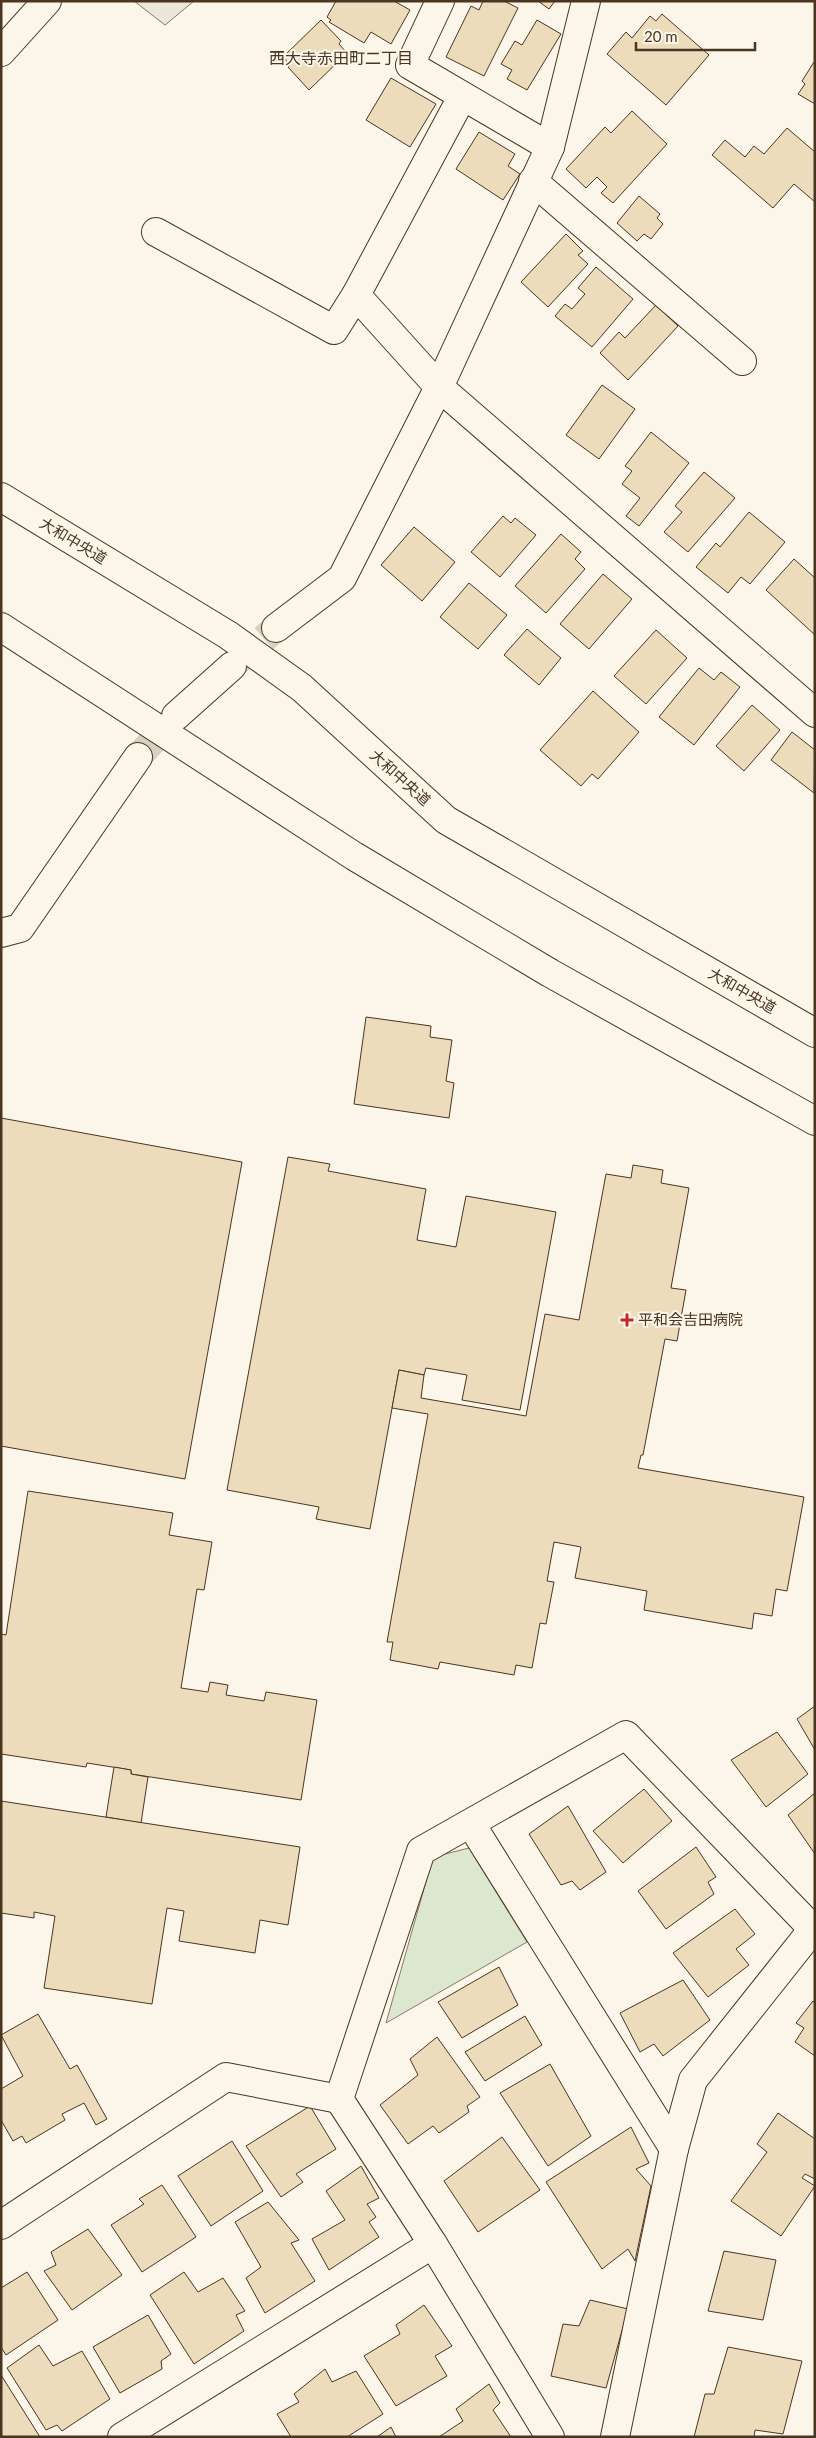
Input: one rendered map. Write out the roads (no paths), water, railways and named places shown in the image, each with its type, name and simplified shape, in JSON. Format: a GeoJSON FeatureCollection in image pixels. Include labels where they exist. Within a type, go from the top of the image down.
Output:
{"type":"FeatureCollection","features":[{"type":"Feature","properties":{"kind":"street"},"geometry":{"type":"LineString","coordinates":[[1,52],[47,1]]}},
{"type":"Feature","properties":{"kind":"street"},"geometry":{"type":"LineString","coordinates":[[440,1],[410,65],[462,97],[550,146]]}},
{"type":"Feature","properties":{"kind":"street"},"geometry":{"type":"LineString","coordinates":[[276,628],[342,578],[439,387],[550,146],[586,1]]}},
{"type":"Feature","properties":{"kind":"street"},"geometry":{"type":"LineString","coordinates":[[156,232],[334,330],[356,295],[462,97]]}},
{"type":"Feature","properties":{"kind":"street"},"geometry":{"type":"LineString","coordinates":[[533,182],[742,361]]}},
{"type":"Feature","properties":{"kind":"street"},"geometry":{"type":"LineString","coordinates":[[356,295],[439,387],[815,713]]}},
{"type":"Feature","properties":{"kind":"street","name":"大和中央道"},"geometry":{"type":"LineString","coordinates":[[1,497],[228,635],[294,682],[446,820],[815,1033]]}},
{"type":"Feature","properties":{"kind":"street"},"geometry":{"type":"LineString","coordinates":[[1,627],[354,856],[550,973],[815,1121]]}},
{"type":"Feature","properties":{"kind":"street"},"geometry":{"type":"LineString","coordinates":[[176,716],[232,666]]}},
{"type":"Feature","properties":{"kind":"street"},"geometry":{"type":"LineString","coordinates":[[1,933],[20,928],[138,757]]}},
{"type":"Feature","properties":{"kind":"street"},"geometry":{"type":"LineString","coordinates":[[339,2099],[421,1851],[626,1736],[814,1928],[692,2080],[674,2149],[615,2437]]}},
{"type":"Feature","properties":{"kind":"street"},"geometry":{"type":"LineString","coordinates":[[471,1824],[674,2149]]}},
{"type":"Feature","properties":{"kind":"street"},"geometry":{"type":"LineString","coordinates":[[1,2225],[226,2078],[339,2099],[433,2244],[550,2437]]}},
{"type":"Feature","properties":{"kind":"street"},"geometry":{"type":"LineString","coordinates":[[122,2437],[433,2244]]}},
{"type":"Feature","properties":{"kind":"tunnel"},"geometry":{"type":"LineString","coordinates":[[232,666],[276,628]]}},
{"type":"Feature","properties":{"kind":"tunnel"},"geometry":{"type":"LineString","coordinates":[[138,757],[176,716]]}},
{"type":"Feature","properties":{"kind":"place","name":"平和会吉田病院"},"geometry":{"type":"Point","coordinates":[627,1320]}},
{"type":"Feature","properties":{"kind":"district","name":"西大寺赤田町二丁目"},"geometry":{"type":"Point","coordinates":[341,58]}}]}
